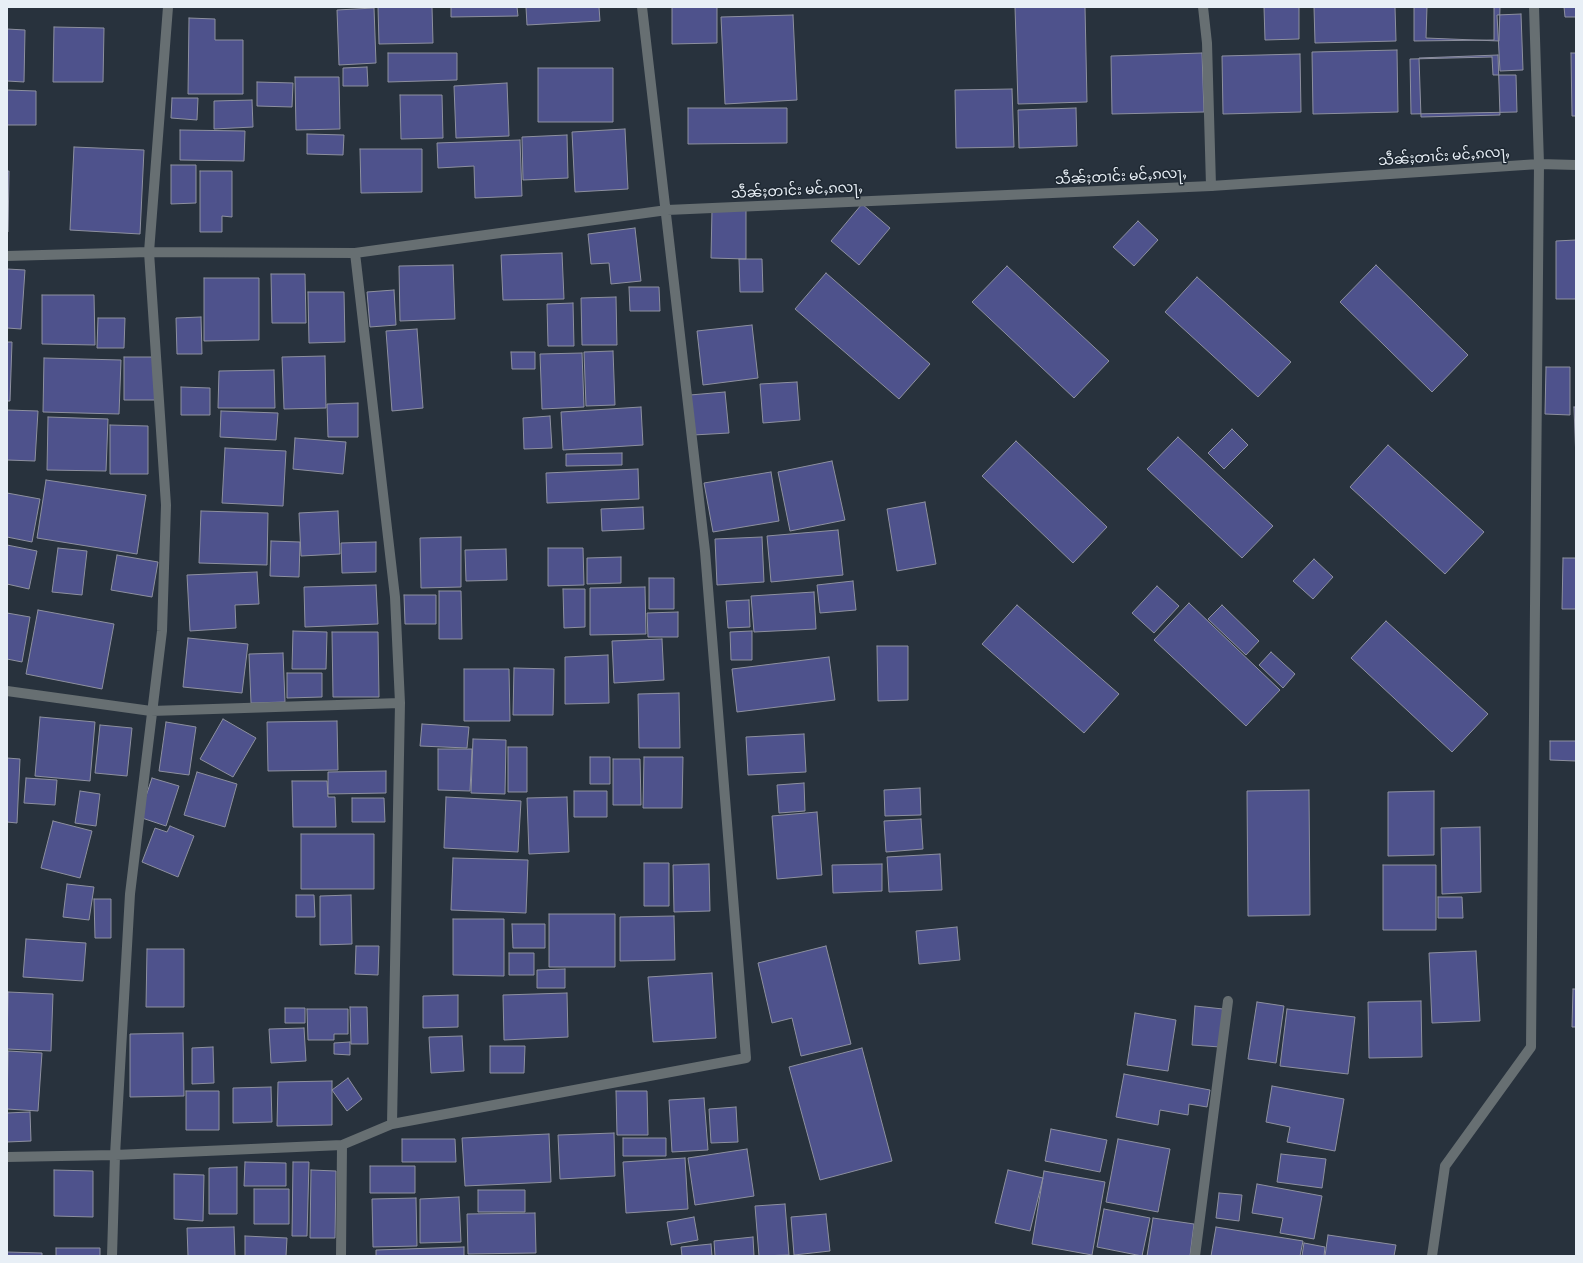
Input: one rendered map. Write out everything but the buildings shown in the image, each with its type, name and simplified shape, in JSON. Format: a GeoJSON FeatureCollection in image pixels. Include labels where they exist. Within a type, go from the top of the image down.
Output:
{"type":"FeatureCollection","features":[{"type":"Feature","properties":{"kind":"street"},"geometry":{"type":"LineString","coordinates":[[112,1256],[115,1155],[130,894],[151,711],[162,631],[166,504],[150,252],[168,7]]}},
{"type":"Feature","properties":{"kind":"street"},"geometry":{"type":"LineString","coordinates":[[7,1157],[115,1155],[342,1145],[392,1124],[746,1058],[705,551],[667,210],[642,7]]}},
{"type":"Feature","properties":{"kind":"street"},"geometry":{"type":"LineString","coordinates":[[1203,7],[1207,43],[1211,186]]}},
{"type":"Feature","properties":{"kind":"street"},"geometry":{"type":"LineString","coordinates":[[1432,1256],[1445,1166],[1531,1047],[1539,164],[1534,7]]}},
{"type":"Feature","properties":{"kind":"street","name":"သဵၼ်ႈတၢင်း မင်ႇၵလႃႇ"},"geometry":{"type":"LineString","coordinates":[[7,256],[150,252],[355,253],[667,210],[1211,186],[1539,164],[1576,165]]}},
{"type":"Feature","properties":{"kind":"street"},"geometry":{"type":"LineString","coordinates":[[355,253],[396,597],[400,704],[392,1124]]}},
{"type":"Feature","properties":{"kind":"street"},"geometry":{"type":"LineString","coordinates":[[7,691],[151,711],[400,704]]}},
{"type":"Feature","properties":{"kind":"street"},"geometry":{"type":"LineString","coordinates":[[1195,1256],[1228,1001]]}},
{"type":"Feature","properties":{"kind":"street"},"geometry":{"type":"LineString","coordinates":[[341,1256],[342,1145]]}}]}
